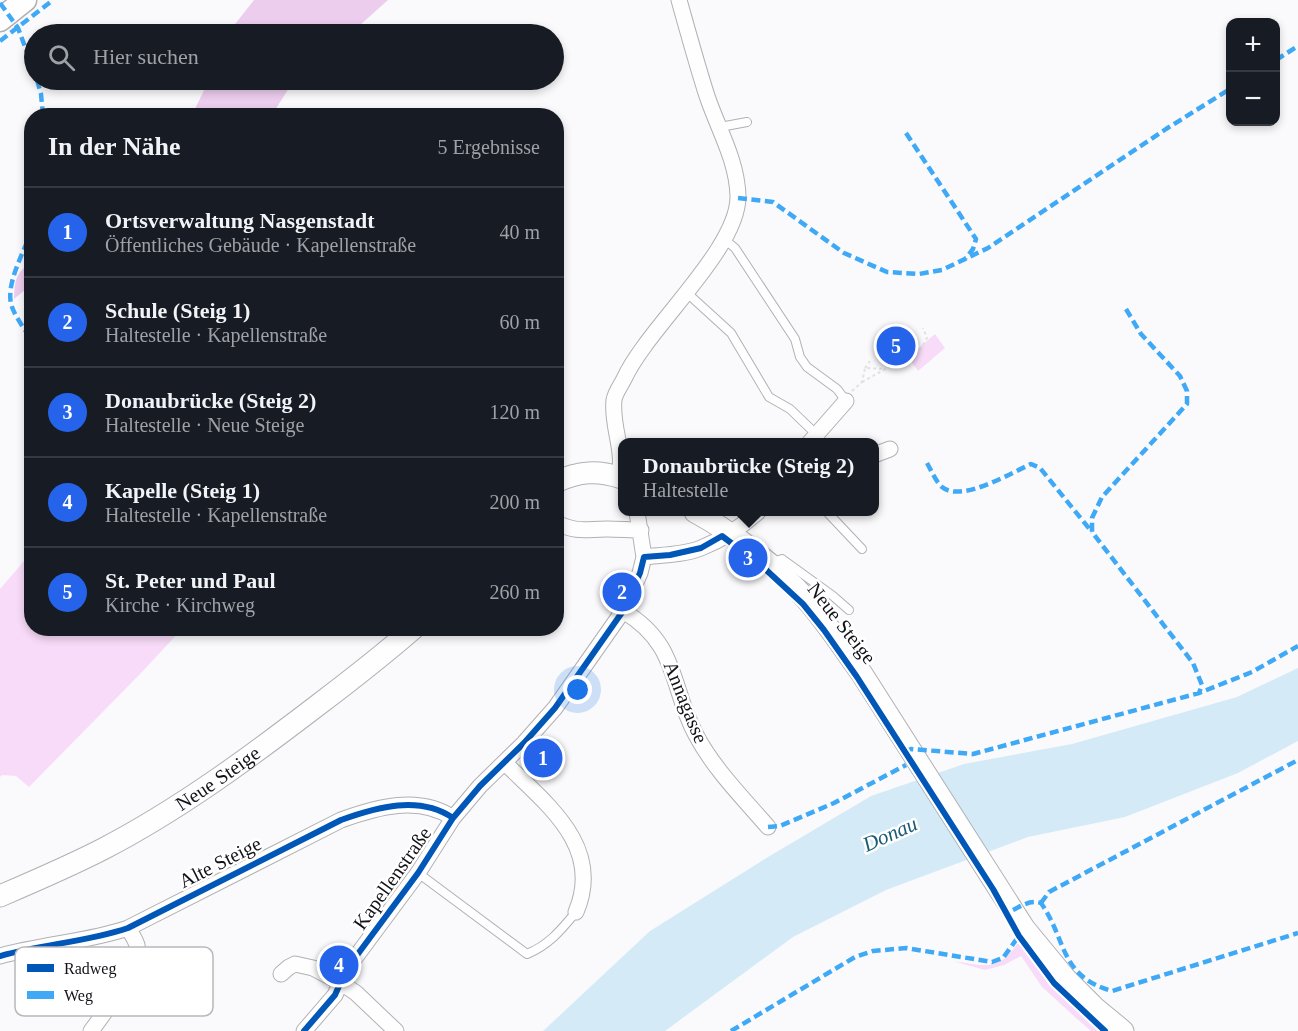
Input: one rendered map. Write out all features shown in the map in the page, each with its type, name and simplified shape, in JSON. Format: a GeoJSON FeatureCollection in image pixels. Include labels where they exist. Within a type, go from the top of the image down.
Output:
{"type":"FeatureCollection","features":[{"type":"Feature","properties":{"kind":"main road"},"geometry":{"type":"LineString","coordinates":[[0,20],[25,0]]}},
{"type":"Feature","properties":{"kind":"main road"},"geometry":{"type":"LineString","coordinates":[[564,478],[589,471],[618,477]]}},
{"type":"Feature","properties":{"kind":"main road","name":"Neue Steige"},"geometry":{"type":"LineString","coordinates":[[701,516],[729,533],[767,563],[806,599],[836,636],[1024,928],[1066,979],[1094,1007],[1123,1031]]}},
{"type":"Feature","properties":{"kind":"main road","name":"Neue Steige"},"geometry":{"type":"LineString","coordinates":[[0,896],[106,848],[182,803],[264,747],[405,636]]}},
{"type":"Feature","properties":{"kind":"street"},"geometry":{"type":"LineString","coordinates":[[618,438],[614,399],[631,364],[724,239],[734,217],[738,198],[727,141],[708,98],[679,0]]}},
{"type":"Feature","properties":{"kind":"street"},"geometry":{"type":"LineString","coordinates":[[815,438],[846,401]]}},
{"type":"Feature","properties":{"kind":"street"},"geometry":{"type":"LineString","coordinates":[[879,453],[890,449]]}},
{"type":"Feature","properties":{"kind":"street","name":"Kapellenstraße"},"geometry":{"type":"LineString","coordinates":[[304,1031],[335,994],[346,970],[418,873],[453,818],[480,786],[505,763],[555,708],[623,611],[640,573],[644,557],[638,516]]}},
{"type":"Feature","properties":{"kind":"street"},"geometry":{"type":"LineString","coordinates":[[644,557],[670,555],[701,548],[729,533],[753,516]]}},
{"type":"Feature","properties":{"kind":"street"},"geometry":{"type":"LineString","coordinates":[[564,526],[586,531],[641,530]]}},
{"type":"Feature","properties":{"kind":"street","name":"Annagasse"},"geometry":{"type":"LineString","coordinates":[[623,611],[639,621],[667,655],[696,735],[726,777],[768,827]]}},
{"type":"Feature","properties":{"kind":"street"},"geometry":{"type":"LineString","coordinates":[[505,763],[564,823],[572,836],[585,881],[576,912]]}},
{"type":"Feature","properties":{"kind":"street","name":"Alte Steige"},"geometry":{"type":"LineString","coordinates":[[32,947],[102,936],[128,928],[341,820],[374,808],[396,805],[430,807],[453,818]]}},
{"type":"Feature","properties":{"kind":"street"},"geometry":{"type":"LineString","coordinates":[[128,928],[137,947]]}},
{"type":"Feature","properties":{"kind":"street","name":"Alte Steige"},"geometry":{"type":"LineString","coordinates":[[0,956],[15,952]]}},
{"type":"Feature","properties":{"kind":"street"},"geometry":{"type":"LineString","coordinates":[[281,974],[288,967],[301,964],[340,982],[356,993],[396,1031]]}},
{"type":"Feature","properties":{"kind":"street"},"geometry":{"type":"LineString","coordinates":[[91,1031],[102,1016]]}},
{"type":"Feature","properties":{"kind":"lane"},"geometry":{"type":"LineString","coordinates":[[720,127],[747,122]]}},
{"type":"Feature","properties":{"kind":"lane"},"geometry":{"type":"LineString","coordinates":[[724,239],[735,248],[784,321],[807,367],[825,379],[846,401]]}},
{"type":"Feature","properties":{"kind":"lane"},"geometry":{"type":"LineString","coordinates":[[686,292],[732,333],[768,397],[790,409],[813,438]]}},
{"type":"Feature","properties":{"kind":"lane"},"geometry":{"type":"LineString","coordinates":[[831,516],[862,549]]}},
{"type":"Feature","properties":{"kind":"lane"},"geometry":{"type":"LineString","coordinates":[[767,563],[783,559],[849,610]]}},
{"type":"Feature","properties":{"kind":"lane"},"geometry":{"type":"LineString","coordinates":[[418,873],[526,954],[554,938],[576,912]]}},
{"type":"Feature","properties":{"kind":"path"},"geometry":{"type":"LineString","coordinates":[[857,385],[920,350],[927,338],[923,328]]}},
{"type":"Feature","properties":{"kind":"path"},"geometry":{"type":"LineString","coordinates":[[862,381],[865,368],[870,361]]}},
{"type":"Feature","properties":{"kind":"path"},"geometry":{"type":"LineString","coordinates":[[865,368],[887,370]]}},
{"type":"Feature","properties":{"kind":"shaded area"},"geometry":{"type":"Polygon","coordinates":[[[254,0],[388,0],[361,24],[235,24],[254,0]]]}},
{"type":"Feature","properties":{"kind":"shaded area"},"geometry":{"type":"Polygon","coordinates":[[[204,90],[288,90],[276,108],[195,108],[204,90]]]}},
{"type":"Feature","properties":{"kind":"shaded area"},"geometry":{"type":"Polygon","coordinates":[[[24,268],[24,291],[14,299],[17,278],[24,268]]]}},
{"type":"Feature","properties":{"kind":"shaded area"},"geometry":{"type":"Polygon","coordinates":[[[935,334],[945,348],[918,371],[908,357],[935,334]]]}},
{"type":"Feature","properties":{"kind":"shaded area"},"geometry":{"type":"Polygon","coordinates":[[[24,561],[24,636],[175,636],[29,787],[16,776],[2,775],[0,777],[0,589],[24,561]]]}},
{"type":"Feature","properties":{"kind":"shaded area"},"geometry":{"type":"Polygon","coordinates":[[[1017,944],[1021,944],[1056,989],[1103,1031],[1091,1031],[1042,987],[1021,956],[1004,965],[985,970],[953,961],[989,965],[1003,959],[1017,944]]]}},
{"type":"Feature","properties":{"kind":"water","name":"Donau"},"geometry":{"type":"Polygon","coordinates":[[[1298,668],[1298,741],[1238,773],[1125,817],[1028,837],[886,890],[793,937],[665,1031],[543,1031],[650,931],[871,796],[964,764],[1072,744],[1237,697],[1298,668]]]}},
{"type":"Feature","properties":{"kind":"marked path"},"geometry":{"type":"LineString","coordinates":[[0,41],[53,0]]}},
{"type":"Feature","properties":{"kind":"marked path"},"geometry":{"type":"LineString","coordinates":[[0,3],[18,28],[24,44]]}},
{"type":"Feature","properties":{"kind":"marked path"},"geometry":{"type":"LineString","coordinates":[[1280,57],[1298,46]]}},
{"type":"Feature","properties":{"kind":"marked path"},"geometry":{"type":"LineString","coordinates":[[40,90],[42,108]]}},
{"type":"Feature","properties":{"kind":"marked path"},"geometry":{"type":"LineString","coordinates":[[738,198],[773,202],[844,253],[887,272],[919,274],[942,270],[988,248],[1226,92]]}},
{"type":"Feature","properties":{"kind":"marked path"},"geometry":{"type":"LineString","coordinates":[[906,133],[976,239],[973,249],[966,258]]}},
{"type":"Feature","properties":{"kind":"marked path"},"geometry":{"type":"LineString","coordinates":[[24,248],[13,278],[10,298],[12,307],[24,328]]}},
{"type":"Feature","properties":{"kind":"marked path"},"geometry":{"type":"LineString","coordinates":[[1126,309],[1141,334],[1180,376],[1187,391],[1187,404],[1102,497],[1092,518],[1092,532],[1193,663],[1202,685],[1199,693]]}},
{"type":"Feature","properties":{"kind":"marked path"},"geometry":{"type":"LineString","coordinates":[[927,463],[942,487],[950,491],[961,491],[986,485],[1031,464],[1040,468],[1092,532]]}},
{"type":"Feature","properties":{"kind":"marked path"},"geometry":{"type":"LineString","coordinates":[[905,752],[911,749],[973,754],[1199,693],[1252,672],[1298,646]]}},
{"type":"Feature","properties":{"kind":"marked path"},"geometry":{"type":"LineString","coordinates":[[1041,903],[1049,892],[1298,760]]}},
{"type":"Feature","properties":{"kind":"marked path"},"geometry":{"type":"LineString","coordinates":[[768,827],[780,826],[834,803],[906,765]]}},
{"type":"Feature","properties":{"kind":"marked path"},"geometry":{"type":"LineString","coordinates":[[1013,910],[1030,903],[1041,903],[1073,966],[1082,976],[1112,991],[1298,933]]}},
{"type":"Feature","properties":{"kind":"marked path"},"geometry":{"type":"LineString","coordinates":[[731,1031],[855,957],[873,951],[906,948],[992,962],[1003,958],[1021,933]]}},
{"type":"Feature","properties":{"kind":"cycle path"},"geometry":{"type":"LineString","coordinates":[[304,1031],[335,995],[346,970],[418,873],[453,818],[480,786],[524,743],[555,708],[623,611],[640,573],[644,557],[670,555],[701,548],[722,536],[763,567],[803,604],[824,630],[857,677],[993,889],[1019,936],[1054,983],[1105,1031]]}},
{"type":"Feature","properties":{"kind":"cycle path"},"geometry":{"type":"LineString","coordinates":[[43,947],[97,937],[128,928],[355,815],[383,808],[412,805],[440,811],[453,818]]}},
{"type":"Feature","properties":{"kind":"cycle path"},"geometry":{"type":"LineString","coordinates":[[0,956],[15,953]]}},
{"type":"Feature","properties":{"kind":"place","name":"St. Peter und Paul"},"geometry":{"type":"Point","coordinates":[896,346]}},
{"type":"Feature","properties":{"kind":"place","name":"Donaubrücke (Steig 2)"},"geometry":{"type":"Point","coordinates":[748,558]}},
{"type":"Feature","properties":{"kind":"place","name":"Schule (Steig 1)"},"geometry":{"type":"Point","coordinates":[622,592]}},
{"type":"Feature","properties":{"kind":"place","name":"Ortsverwaltung Nasgenstadt"},"geometry":{"type":"Point","coordinates":[543,758]}},
{"type":"Feature","properties":{"kind":"place","name":"Kapelle (Steig 1)"},"geometry":{"type":"Point","coordinates":[339,965]}}]}
